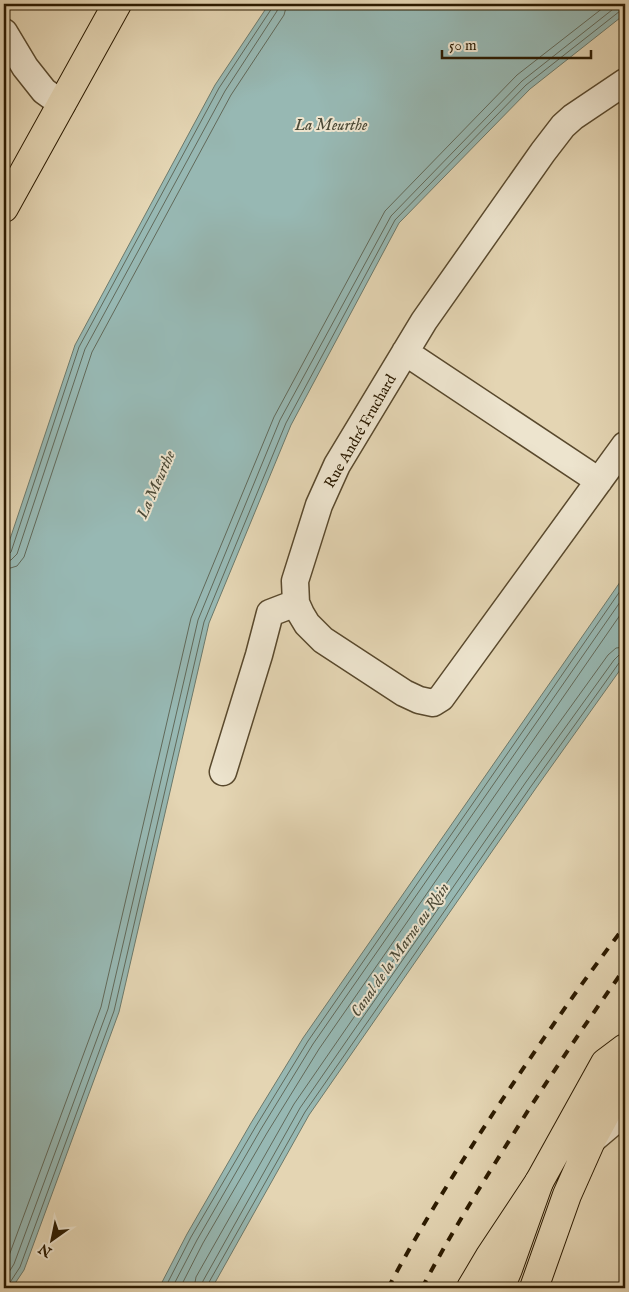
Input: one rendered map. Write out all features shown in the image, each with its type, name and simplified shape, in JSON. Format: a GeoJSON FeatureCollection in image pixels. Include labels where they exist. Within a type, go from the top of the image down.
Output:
{"type":"FeatureCollection","features":[{"type":"Feature","properties":{"kind":"main road"},"geometry":{"type":"LineString","coordinates":[[4,208],[117,4]]}},
{"type":"Feature","properties":{"kind":"main road"},"geometry":{"type":"LineString","coordinates":[[471,1288],[539,1182],[605,1063],[625,1048]]}},
{"type":"Feature","properties":{"kind":"main road"},"geometry":{"type":"LineString","coordinates":[[534,1288],[574,1177],[625,1078]]}},
{"type":"Feature","properties":{"kind":"main road"},"geometry":{"type":"LineString","coordinates":[[500,1288],[539,1182]]}},
{"type":"Feature","properties":{"kind":"street"},"geometry":{"type":"LineString","coordinates":[[4,32],[25,68],[44,91],[62,104]]}},
{"type":"Feature","properties":{"kind":"street","name":"Rue André Fruchard"},"geometry":{"type":"LineString","coordinates":[[625,82],[573,117],[563,126],[424,321],[337,465],[319,505],[295,581],[296,604],[307,624],[323,640],[404,694],[432,703],[442,698],[625,445]]}},
{"type":"Feature","properties":{"kind":"street"},"geometry":{"type":"LineString","coordinates":[[405,352],[598,481]]}},
{"type":"Feature","properties":{"kind":"street"},"geometry":{"type":"LineString","coordinates":[[223,772],[270,612],[296,604]]}},
{"type":"Feature","properties":{"kind":"street"},"geometry":{"type":"LineString","coordinates":[[591,1141],[625,1112]]}},
{"type":"Feature","properties":{"kind":"water","name":"La Meurthe"},"geometry":{"type":"Polygon","coordinates":[[[269,4],[625,4],[625,14],[530,89],[399,223],[291,425],[209,623],[119,1012],[24,1270],[12,1288],[4,1288],[4,557],[75,345],[215,85],[269,4]]]}},
{"type":"Feature","properties":{"kind":"water","name":"Canal de la Marne au Rhin"},"geometry":{"type":"Polygon","coordinates":[[[625,575],[625,663],[309,1115],[212,1288],[159,1288],[187,1234],[303,1038],[625,575]]]}},
{"type":"Feature","properties":{"kind":"railway"},"geometry":{"type":"LineString","coordinates":[[388,1288],[439,1199],[494,1112],[558,1018],[625,926]]}},
{"type":"Feature","properties":{"kind":"railway"},"geometry":{"type":"LineString","coordinates":[[422,1288],[487,1175],[576,1038],[625,968]]}}]}
